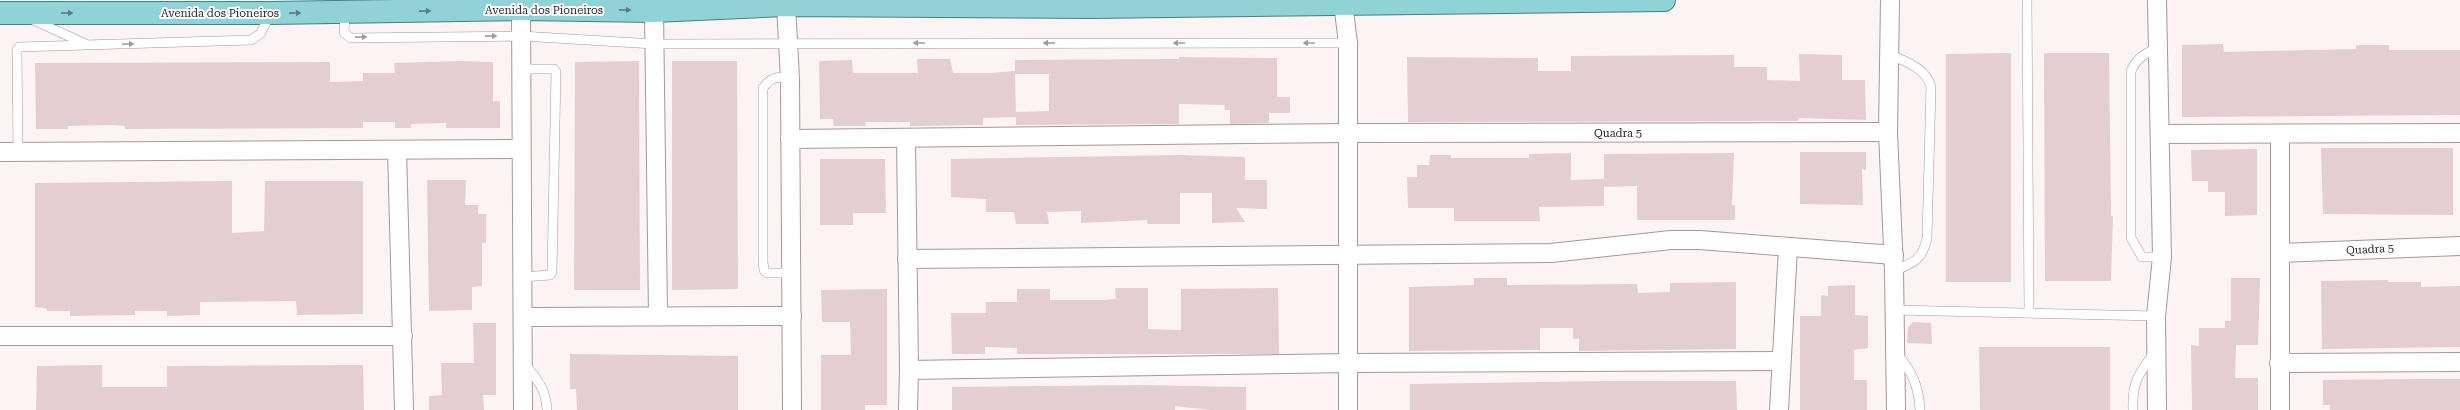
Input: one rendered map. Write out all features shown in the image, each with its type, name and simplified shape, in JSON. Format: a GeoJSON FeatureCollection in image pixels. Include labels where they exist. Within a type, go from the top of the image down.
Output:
{"type":"FeatureCollection","features":[{"type":"Feature","properties":{"kind":"main road","name":"Avenida dos Pioneiros"},"geometry":{"type":"LineString","coordinates":[[8,13],[271,14],[521,9],[654,11],[848,2],[1343,3],[1664,0]]}},
{"type":"Feature","properties":{"kind":"street"},"geometry":{"type":"LineString","coordinates":[[1890,0],[1888,132],[1894,263],[1896,410]]}},
{"type":"Feature","properties":{"kind":"street"},"geometry":{"type":"LineString","coordinates":[[2157,0],[2162,257],[2156,316],[2157,410]]}},
{"type":"Feature","properties":{"kind":"street"},"geometry":{"type":"LineString","coordinates":[[1343,3],[1348,42],[1348,410]]}},
{"type":"Feature","properties":{"kind":"street"},"geometry":{"type":"LineString","coordinates":[[786,5],[790,79],[792,410]]}},
{"type":"Feature","properties":{"kind":"street"},"geometry":{"type":"LineString","coordinates":[[521,9],[523,410]]}},
{"type":"Feature","properties":{"kind":"street"},"geometry":{"type":"LineString","coordinates":[[654,11],[658,315]]}},
{"type":"Feature","properties":{"kind":"street","name":"Quadra 5"},"geometry":{"type":"LineString","coordinates":[[790,139],[1349,133],[1888,132]]}},
{"type":"Feature","properties":{"kind":"street"},"geometry":{"type":"LineString","coordinates":[[2160,134],[2280,135],[2460,133]]}},
{"type":"Feature","properties":{"kind":"street"},"geometry":{"type":"LineString","coordinates":[[2280,135],[2280,410]]}},
{"type":"Feature","properties":{"kind":"street"},"geometry":{"type":"LineString","coordinates":[[906,138],[909,370],[908,410]]}},
{"type":"Feature","properties":{"kind":"street"},"geometry":{"type":"LineString","coordinates":[[0,152],[521,149]]}},
{"type":"Feature","properties":{"kind":"street"},"geometry":{"type":"LineString","coordinates":[[396,150],[403,336],[404,410]]}},
{"type":"Feature","properties":{"kind":"street"},"geometry":{"type":"LineString","coordinates":[[907,259],[1551,253],[1671,240],[1700,240],[1788,248],[1894,263]]}},
{"type":"Feature","properties":{"kind":"street","name":"Quadra 5"},"geometry":{"type":"LineString","coordinates":[[2280,253],[2460,246]]}},
{"type":"Feature","properties":{"kind":"street"},"geometry":{"type":"LineString","coordinates":[[1779,410],[1780,361],[1788,248]]}},
{"type":"Feature","properties":{"kind":"street"},"geometry":{"type":"LineString","coordinates":[[523,317],[658,315],[792,316]]}},
{"type":"Feature","properties":{"kind":"street"},"geometry":{"type":"LineString","coordinates":[[0,336],[403,336]]}},
{"type":"Feature","properties":{"kind":"street"},"geometry":{"type":"LineString","coordinates":[[909,370],[1348,363],[1780,361]]}},
{"type":"Feature","properties":{"kind":"street"},"geometry":{"type":"LineString","coordinates":[[2279,363],[2460,362]]}},
{"type":"Feature","properties":{"kind":"lane"},"geometry":{"type":"LineString","coordinates":[[2026,0],[2029,312]]}},
{"type":"Feature","properties":{"kind":"lane"},"geometry":{"type":"LineString","coordinates":[[344,12],[344,33],[352,38],[521,36],[654,44],[1348,42]]}},
{"type":"Feature","properties":{"kind":"lane"},"geometry":{"type":"LineString","coordinates":[[8,13],[89,46]]}},
{"type":"Feature","properties":{"kind":"lane"},"geometry":{"type":"LineString","coordinates":[[18,152],[17,50],[23,46],[89,46],[252,40],[260,34],[271,14]]}},
{"type":"Feature","properties":{"kind":"lane"},"geometry":{"type":"LineString","coordinates":[[2157,48],[2140,56],[2135,61],[2131,71],[2131,238],[2142,257],[2162,257]]}},
{"type":"Feature","properties":{"kind":"lane"},"geometry":{"type":"LineString","coordinates":[[1889,54],[1921,70],[1928,78],[1931,88],[1927,238],[1924,253],[1920,257],[1894,263]]}},
{"type":"Feature","properties":{"kind":"lane"},"geometry":{"type":"LineString","coordinates":[[521,69],[554,68],[556,72],[552,272],[550,275],[522,277]]}},
{"type":"Feature","properties":{"kind":"lane"},"geometry":{"type":"LineString","coordinates":[[790,79],[777,76],[767,81],[763,88],[763,262],[764,270],[767,273],[792,273]]}},
{"type":"Feature","properties":{"kind":"lane"},"geometry":{"type":"LineString","coordinates":[[1895,310],[2156,316]]}},
{"type":"Feature","properties":{"kind":"lane"},"geometry":{"type":"LineString","coordinates":[[2133,410],[2132,393],[2136,377],[2156,351]]}},
{"type":"Feature","properties":{"kind":"lane"},"geometry":{"type":"LineString","coordinates":[[1895,352],[1908,366],[1915,379],[1920,398],[1920,410]]}},
{"type":"Feature","properties":{"kind":"lane"},"geometry":{"type":"LineString","coordinates":[[523,362],[543,386],[547,397],[547,410]]}},
{"type":"Feature","properties":{"kind":"building"},"geometry":{"type":"Polygon","coordinates":[[[2223,44],[2224,52],[2356,49],[2356,45],[2389,45],[2389,50],[2460,50],[2460,115],[2182,117],[2182,45],[2223,44]]]}},
{"type":"Feature","properties":{"kind":"building"},"geometry":{"type":"Polygon","coordinates":[[[2011,53],[2011,282],[1946,282],[1946,54],[2011,53]]]}},
{"type":"Feature","properties":{"kind":"building"},"geometry":{"type":"Polygon","coordinates":[[[2044,53],[2109,53],[2111,216],[2113,216],[2111,281],[2045,281],[2044,53]]]}},
{"type":"Feature","properties":{"kind":"building"},"geometry":{"type":"Polygon","coordinates":[[[1799,54],[1842,55],[1842,80],[1865,80],[1866,120],[1799,118],[1798,121],[1408,122],[1407,57],[1538,58],[1538,71],[1571,71],[1571,56],[1734,55],[1734,67],[1767,67],[1767,80],[1800,81],[1799,54]]]}},
{"type":"Feature","properties":{"kind":"building"},"geometry":{"type":"Polygon","coordinates":[[[1179,57],[1277,58],[1277,97],[1290,97],[1290,113],[1269,113],[1269,123],[1230,124],[1230,110],[1225,110],[1224,105],[1179,104],[1179,124],[1016,125],[1016,117],[983,118],[983,125],[910,126],[910,122],[865,122],[866,126],[834,126],[833,119],[820,119],[819,61],[852,60],[853,73],[918,73],[917,59],[950,59],[953,73],[990,73],[1015,71],[1015,60],[1179,59],[1179,57]],[[1015,74],[1016,117],[1016,112],[1049,111],[1049,74],[1015,74]]]}},
{"type":"Feature","properties":{"kind":"building"},"geometry":{"type":"Polygon","coordinates":[[[460,61],[493,62],[493,101],[500,101],[500,128],[446,128],[446,123],[411,124],[411,128],[395,128],[395,122],[363,122],[363,128],[125,129],[125,126],[112,125],[68,126],[68,129],[36,129],[35,63],[330,62],[330,82],[363,81],[363,73],[395,73],[394,63],[460,61]]]}},
{"type":"Feature","properties":{"kind":"building"},"geometry":{"type":"Polygon","coordinates":[[[639,61],[640,290],[574,290],[575,62],[639,61]]]}},
{"type":"Feature","properties":{"kind":"building"},"geometry":{"type":"Polygon","coordinates":[[[672,61],[737,61],[738,289],[672,290],[672,61]]]}},
{"type":"Feature","properties":{"kind":"building"},"geometry":{"type":"Polygon","coordinates":[[[2321,148],[2453,148],[2453,215],[2323,214],[2321,148]]]}},
{"type":"Feature","properties":{"kind":"building"},"geometry":{"type":"Polygon","coordinates":[[[2257,149],[2257,215],[2225,216],[2225,192],[2208,192],[2208,181],[2192,181],[2191,150],[2257,149]]]}},
{"type":"Feature","properties":{"kind":"building"},"geometry":{"type":"Polygon","coordinates":[[[1800,152],[1866,152],[1866,170],[1862,169],[1863,205],[1800,204],[1800,152]]]}},
{"type":"Feature","properties":{"kind":"building"},"geometry":{"type":"Polygon","coordinates":[[[1571,153],[1571,180],[1604,179],[1604,206],[1539,207],[1540,221],[1454,221],[1454,208],[1408,208],[1407,177],[1417,177],[1417,165],[1429,165],[1430,155],[1451,155],[1451,158],[1529,158],[1529,154],[1571,153]]]}},
{"type":"Feature","properties":{"kind":"building"},"geometry":{"type":"Polygon","coordinates":[[[1734,153],[1732,205],[1735,205],[1735,220],[1637,220],[1637,186],[1604,187],[1604,154],[1734,153]]]}},
{"type":"Feature","properties":{"kind":"building"},"geometry":{"type":"Polygon","coordinates":[[[1180,155],[1245,157],[1245,180],[1267,180],[1267,209],[1236,208],[1245,222],[1212,223],[1212,193],[1180,193],[1180,224],[1147,224],[1147,220],[1081,223],[1081,211],[1047,212],[1049,224],[1016,224],[1014,212],[986,212],[986,199],[951,197],[951,159],[1180,155]]]}},
{"type":"Feature","properties":{"kind":"building"},"geometry":{"type":"Polygon","coordinates":[[[820,159],[885,159],[886,213],[853,213],[853,225],[820,225],[820,159]]]}},
{"type":"Feature","properties":{"kind":"building"},"geometry":{"type":"Polygon","coordinates":[[[427,180],[466,180],[465,205],[478,205],[478,214],[486,214],[486,243],[482,243],[482,286],[472,287],[472,310],[429,311],[427,180]]]}},
{"type":"Feature","properties":{"kind":"building"},"geometry":{"type":"Polygon","coordinates":[[[232,181],[232,233],[264,231],[265,181],[363,181],[363,314],[297,315],[296,301],[200,302],[200,315],[167,316],[167,311],[135,311],[135,315],[70,316],[70,311],[47,311],[47,309],[35,307],[35,183],[232,181]]]}},
{"type":"Feature","properties":{"kind":"building"},"geometry":{"type":"Polygon","coordinates":[[[1474,278],[1507,278],[1507,285],[1637,284],[1638,293],[1670,292],[1670,283],[1736,282],[1736,349],[1579,351],[1579,339],[1573,339],[1573,328],[1540,328],[1540,350],[1409,351],[1409,287],[1474,285],[1474,278]]]}},
{"type":"Feature","properties":{"kind":"building"},"geometry":{"type":"Polygon","coordinates":[[[2231,278],[2260,278],[2258,345],[2236,345],[2235,378],[2258,378],[2258,410],[2192,410],[2191,345],[2199,346],[2199,328],[2225,328],[2225,321],[2231,321],[2231,278]]]}},
{"type":"Feature","properties":{"kind":"building"},"geometry":{"type":"Polygon","coordinates":[[[2388,280],[2388,282],[2421,282],[2421,287],[2460,286],[2460,347],[2322,349],[2321,281],[2388,280]]]}},
{"type":"Feature","properties":{"kind":"building"},"geometry":{"type":"Polygon","coordinates":[[[1855,285],[1855,315],[1868,316],[1868,348],[1854,350],[1854,380],[1867,380],[1867,410],[1800,410],[1800,316],[1821,316],[1821,295],[1828,296],[1828,286],[1855,285]]]}},
{"type":"Feature","properties":{"kind":"building"},"geometry":{"type":"Polygon","coordinates":[[[1115,288],[1148,288],[1148,329],[1181,330],[1181,289],[1278,288],[1279,354],[1017,354],[1017,348],[985,347],[985,354],[952,354],[951,313],[986,313],[986,302],[1017,302],[1017,289],[1050,289],[1050,300],[1103,300],[1116,299],[1115,288]]]}},
{"type":"Feature","properties":{"kind":"building"},"geometry":{"type":"Polygon","coordinates":[[[887,289],[887,405],[865,405],[865,410],[821,410],[821,355],[851,355],[850,322],[822,322],[821,290],[887,289]]]}},
{"type":"Feature","properties":{"kind":"building"},"geometry":{"type":"Polygon","coordinates":[[[1913,322],[1931,323],[1932,344],[1907,343],[1908,327],[1913,322]]]}},
{"type":"Feature","properties":{"kind":"building"},"geometry":{"type":"Polygon","coordinates":[[[473,323],[496,323],[496,395],[483,395],[484,410],[429,410],[429,396],[442,395],[441,363],[474,363],[473,323]]]}},
{"type":"Feature","properties":{"kind":"building"},"geometry":{"type":"Polygon","coordinates":[[[1979,347],[2110,347],[2110,410],[1980,410],[1979,347]]]}},
{"type":"Feature","properties":{"kind":"building"},"geometry":{"type":"Polygon","coordinates":[[[570,354],[738,356],[738,410],[577,410],[576,389],[570,389],[570,354]]]}},
{"type":"Feature","properties":{"kind":"building"},"geometry":{"type":"Polygon","coordinates":[[[102,365],[102,387],[167,387],[167,366],[363,365],[364,410],[36,410],[37,366],[102,365]]]}},
{"type":"Feature","properties":{"kind":"building"},"geometry":{"type":"Polygon","coordinates":[[[2460,379],[2460,410],[2330,410],[2330,405],[2323,405],[2323,380],[2460,379]]]}},
{"type":"Feature","properties":{"kind":"building"},"geometry":{"type":"Polygon","coordinates":[[[1736,381],[1737,410],[1410,410],[1410,384],[1736,381]]]}},
{"type":"Feature","properties":{"kind":"building"},"geometry":{"type":"Polygon","coordinates":[[[1143,385],[1246,387],[1246,410],[1209,410],[1175,406],[1175,410],[952,410],[952,387],[1143,385]]]}}]}
